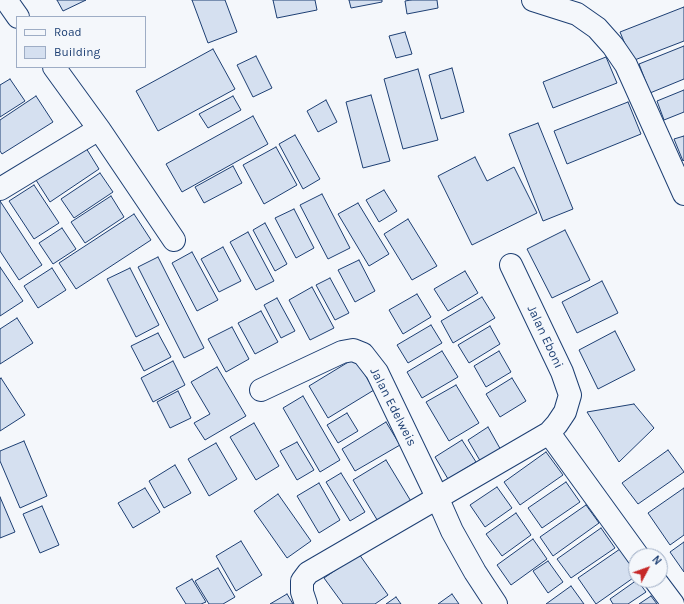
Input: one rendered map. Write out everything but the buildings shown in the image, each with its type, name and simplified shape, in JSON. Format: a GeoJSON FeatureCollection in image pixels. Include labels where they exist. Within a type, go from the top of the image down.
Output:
{"type":"FeatureCollection","features":[{"type":"Feature","properties":{"kind":"street"},"geometry":{"type":"LineString","coordinates":[[6,0],[17,16]]}},
{"type":"Feature","properties":{"kind":"street"},"geometry":{"type":"LineString","coordinates":[[533,0],[577,14],[597,28],[613,46],[626,65],[684,194]]}},
{"type":"Feature","properties":{"kind":"street"},"geometry":{"type":"LineString","coordinates":[[55,68],[99,129],[174,240]]}},
{"type":"Feature","properties":{"kind":"street"},"geometry":{"type":"LineString","coordinates":[[0,189],[99,129]]}},
{"type":"Feature","properties":{"kind":"street","name":"Jalan Eboni"},"geometry":{"type":"LineString","coordinates":[[511,265],[562,372],[570,395],[565,412],[558,424],[549,433]]}},
{"type":"Feature","properties":{"kind":"street","name":"Jalan Edelweis"},"geometry":{"type":"LineString","coordinates":[[261,390],[342,352],[353,350],[363,354],[377,372],[452,531],[475,572],[496,604]]}},
{"type":"Feature","properties":{"kind":"street"},"geometry":{"type":"LineString","coordinates":[[306,604],[304,602],[302,592],[302,581],[308,573],[549,433],[632,548]]}},
{"type":"Feature","properties":{"kind":"street"},"geometry":{"type":"LineString","coordinates":[[661,588],[673,604]]}}]}
